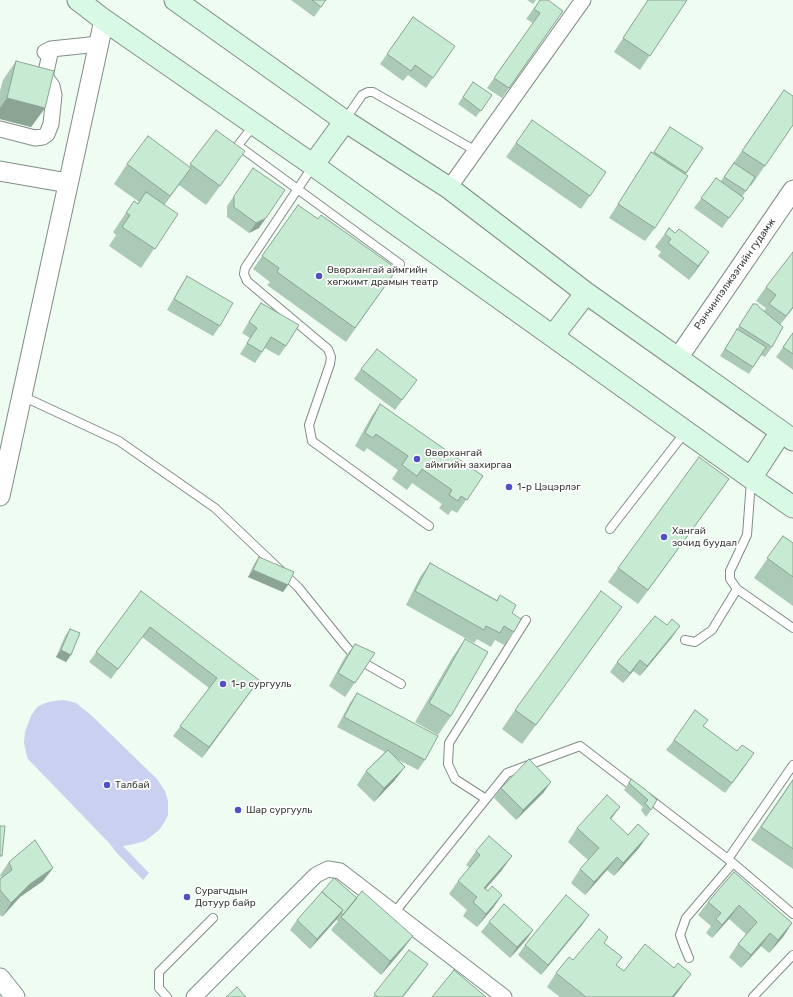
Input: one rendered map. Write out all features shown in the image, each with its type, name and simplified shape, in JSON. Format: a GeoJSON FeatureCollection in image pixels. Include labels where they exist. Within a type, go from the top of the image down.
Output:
{"type":"FeatureCollection","features":[{"type":"Feature","properties":{"kind":"main road"},"geometry":{"type":"LineString","coordinates":[[78,0],[104,20],[313,165],[793,507]]}},
{"type":"Feature","properties":{"kind":"main road"},"geometry":{"type":"LineString","coordinates":[[175,0],[345,121],[449,188],[586,293],[787,436],[751,478]]}},
{"type":"Feature","properties":{"kind":"main road"},"geometry":{"type":"LineString","coordinates":[[313,165],[345,121]]}},
{"type":"Feature","properties":{"kind":"main road"},"geometry":{"type":"LineString","coordinates":[[553,336],[586,293]]}},
{"type":"Feature","properties":{"kind":"street"},"geometry":{"type":"LineString","coordinates":[[449,188],[583,0]]}},
{"type":"Feature","properties":{"kind":"street"},"geometry":{"type":"LineString","coordinates":[[0,496],[5,452],[22,396],[104,20]]}},
{"type":"Feature","properties":{"kind":"street"},"geometry":{"type":"LineString","coordinates":[[0,129],[35,138],[43,137],[47,134],[51,124],[54,95],[52,86],[46,78],[48,50],[99,44]]}},
{"type":"Feature","properties":{"kind":"street"},"geometry":{"type":"LineString","coordinates":[[0,171],[68,183]]}},
{"type":"Feature","properties":{"kind":"street","name":"Рэнчинпэлжээгийн гудамж"},"geometry":{"type":"LineString","coordinates":[[678,358],[793,190]]}},
{"type":"Feature","properties":{"kind":"street"},"geometry":{"type":"LineString","coordinates":[[194,997],[316,875],[328,869],[340,871],[504,997]]}},
{"type":"Feature","properties":{"kind":"street"},"geometry":{"type":"LineString","coordinates":[[0,978],[15,997]]}},
{"type":"Feature","properties":{"kind":"lane"},"geometry":{"type":"LineString","coordinates":[[345,121],[362,95],[368,92],[373,92],[476,151]]}},
{"type":"Feature","properties":{"kind":"lane"},"geometry":{"type":"LineString","coordinates":[[254,124],[239,144],[240,147],[400,264]]}},
{"type":"Feature","properties":{"kind":"lane"},"geometry":{"type":"LineString","coordinates":[[313,165],[244,268],[244,274],[247,281],[328,350],[331,357],[330,364],[309,425],[312,441],[429,526]]}},
{"type":"Feature","properties":{"kind":"lane"},"geometry":{"type":"LineString","coordinates":[[22,396],[119,441],[216,508],[298,586],[357,659],[401,684]]}},
{"type":"Feature","properties":{"kind":"lane"},"geometry":{"type":"LineString","coordinates":[[610,529],[686,431]]}},
{"type":"Feature","properties":{"kind":"lane"},"geometry":{"type":"LineString","coordinates":[[751,478],[747,535],[730,571],[730,579],[736,589],[793,628]]}},
{"type":"Feature","properties":{"kind":"lane"},"geometry":{"type":"LineString","coordinates":[[685,640],[695,642],[712,630],[736,589]]}},
{"type":"Feature","properties":{"kind":"lane"},"geometry":{"type":"LineString","coordinates":[[486,799],[455,779],[448,764],[449,743],[526,620]]}},
{"type":"Feature","properties":{"kind":"lane"},"geometry":{"type":"LineString","coordinates":[[394,912],[507,773],[580,746],[730,861],[793,914]]}},
{"type":"Feature","properties":{"kind":"lane"},"geometry":{"type":"LineString","coordinates":[[689,958],[680,935],[686,918],[730,861],[793,765]]}},
{"type":"Feature","properties":{"kind":"lane"},"geometry":{"type":"LineString","coordinates":[[167,997],[159,988],[160,972],[213,918]]}},
{"type":"Feature","properties":{"kind":"lane"},"geometry":{"type":"LineString","coordinates":[[753,997],[793,956]]}},
{"type":"Feature","properties":{"kind":"shaded area","name":"Талбай"},"geometry":{"type":"Polygon","coordinates":[[[64,700],[76,703],[91,715],[157,779],[165,791],[168,801],[168,815],[160,829],[145,841],[123,846],[149,873],[143,880],[28,759],[24,743],[25,732],[31,716],[37,707],[45,703],[64,700]]]}},
{"type":"Feature","properties":{"kind":"building"},"geometry":{"type":"Polygon","coordinates":[[[312,0],[326,0],[321,7],[312,0]]]}},
{"type":"Feature","properties":{"kind":"building"},"geometry":{"type":"Polygon","coordinates":[[[540,0],[548,0],[563,11],[509,88],[494,78],[540,13],[534,9],[540,0]]]}},
{"type":"Feature","properties":{"kind":"building"},"geometry":{"type":"Polygon","coordinates":[[[648,0],[687,0],[650,56],[623,38],[648,0]]]}},
{"type":"Feature","properties":{"kind":"building"},"geometry":{"type":"Polygon","coordinates":[[[413,17],[455,46],[433,78],[415,65],[411,71],[387,54],[413,17]]]}},
{"type":"Feature","properties":{"kind":"building"},"geometry":{"type":"Polygon","coordinates":[[[16,61],[54,71],[45,108],[7,98],[16,61]]]}},
{"type":"Feature","properties":{"kind":"building"},"geometry":{"type":"Polygon","coordinates":[[[473,82],[492,95],[481,111],[463,97],[473,82]]]}},
{"type":"Feature","properties":{"kind":"building"},"geometry":{"type":"Polygon","coordinates":[[[784,90],[793,96],[793,125],[765,166],[742,151],[784,90]]]}},
{"type":"Feature","properties":{"kind":"building"},"geometry":{"type":"Polygon","coordinates":[[[532,120],[606,172],[590,196],[516,143],[532,120]]]}},
{"type":"Feature","properties":{"kind":"building"},"geometry":{"type":"Polygon","coordinates":[[[670,127],[703,148],[686,173],[654,152],[670,127]]]}},
{"type":"Feature","properties":{"kind":"building"},"geometry":{"type":"Polygon","coordinates":[[[216,130],[245,151],[220,186],[190,164],[216,130]]]}},
{"type":"Feature","properties":{"kind":"building"},"geometry":{"type":"Polygon","coordinates":[[[148,136],[191,168],[170,196],[127,164],[148,136]]]}},
{"type":"Feature","properties":{"kind":"building"},"geometry":{"type":"Polygon","coordinates":[[[651,152],[688,176],[655,228],[618,204],[651,152]]]}},
{"type":"Feature","properties":{"kind":"building"},"geometry":{"type":"Polygon","coordinates":[[[734,163],[755,177],[746,191],[724,177],[734,163]]]}},
{"type":"Feature","properties":{"kind":"building"},"geometry":{"type":"Polygon","coordinates":[[[253,168],[285,190],[266,218],[256,223],[234,207],[234,196],[253,168]]]}},
{"type":"Feature","properties":{"kind":"building"},"geometry":{"type":"Polygon","coordinates":[[[716,178],[744,198],[729,218],[701,198],[716,178]]]}},
{"type":"Feature","properties":{"kind":"building"},"geometry":{"type":"Polygon","coordinates":[[[146,192],[178,214],[155,249],[122,227],[130,215],[126,213],[134,201],[138,204],[146,192]]]}},
{"type":"Feature","properties":{"kind":"building","name":"Өвөрхангай аймгийн хөгжимт драмын театр"},"geometry":{"type":"Polygon","coordinates":[[[298,205],[318,219],[321,215],[397,269],[355,328],[277,272],[279,268],[262,256],[298,205]]]}},
{"type":"Feature","properties":{"kind":"building"},"geometry":{"type":"Polygon","coordinates":[[[669,228],[675,233],[679,229],[709,252],[698,266],[668,243],[671,239],[665,234],[669,228]]]}},
{"type":"Feature","properties":{"kind":"building"},"geometry":{"type":"Polygon","coordinates":[[[793,252],[793,307],[786,316],[769,304],[776,295],[766,287],[793,252]]]}},
{"type":"Feature","properties":{"kind":"building"},"geometry":{"type":"Polygon","coordinates":[[[187,276],[233,303],[220,326],[174,299],[187,276]]]}},
{"type":"Feature","properties":{"kind":"building"},"geometry":{"type":"Polygon","coordinates":[[[261,303],[299,325],[286,346],[271,337],[262,352],[247,343],[257,328],[249,322],[261,303]]]}},
{"type":"Feature","properties":{"kind":"building"},"geometry":{"type":"Polygon","coordinates":[[[753,304],[757,304],[783,327],[772,347],[739,326],[753,304]]]}},
{"type":"Feature","properties":{"kind":"building"},"geometry":{"type":"Polygon","coordinates":[[[737,329],[766,347],[753,367],[725,349],[737,329]]]}},
{"type":"Feature","properties":{"kind":"building"},"geometry":{"type":"Polygon","coordinates":[[[793,333],[793,354],[783,347],[793,333]]]}},
{"type":"Feature","properties":{"kind":"building"},"geometry":{"type":"Polygon","coordinates":[[[377,349],[417,380],[402,400],[361,369],[377,349]]]}},
{"type":"Feature","properties":{"kind":"building"},"geometry":{"type":"Polygon","coordinates":[[[380,404],[483,476],[467,500],[461,496],[458,501],[449,495],[452,490],[422,469],[417,476],[402,465],[408,456],[376,434],[373,438],[365,433],[380,404]]]}},
{"type":"Feature","properties":{"kind":"building","name":"Хангай зочид буудал"},"geometry":{"type":"Polygon","coordinates":[[[699,457],[729,479],[648,590],[618,568],[699,457]]]}},
{"type":"Feature","properties":{"kind":"building"},"geometry":{"type":"Polygon","coordinates":[[[783,536],[793,543],[793,577],[767,558],[783,536]]]}},
{"type":"Feature","properties":{"kind":"building"},"geometry":{"type":"Polygon","coordinates":[[[259,557],[294,572],[288,585],[253,570],[259,557]]]}},
{"type":"Feature","properties":{"kind":"building"},"geometry":{"type":"Polygon","coordinates":[[[430,563],[497,601],[500,595],[516,605],[512,613],[521,619],[514,632],[504,626],[500,633],[486,626],[484,630],[415,591],[430,563]]]}},
{"type":"Feature","properties":{"kind":"building","name":"1-р сургууль"},"geometry":{"type":"Polygon","coordinates":[[[141,591],[259,680],[209,747],[180,726],[217,678],[150,627],[118,669],[96,652],[141,591]]]}},
{"type":"Feature","properties":{"kind":"building"},"geometry":{"type":"Polygon","coordinates":[[[601,591],[622,607],[536,725],[515,710],[601,591]]]}},
{"type":"Feature","properties":{"kind":"building"},"geometry":{"type":"Polygon","coordinates":[[[655,616],[667,625],[672,619],[680,626],[647,666],[640,660],[630,673],[617,662],[655,616]]]}},
{"type":"Feature","properties":{"kind":"building"},"geometry":{"type":"Polygon","coordinates":[[[70,629],[80,633],[71,655],[61,650],[70,629]]]}},
{"type":"Feature","properties":{"kind":"building"},"geometry":{"type":"Polygon","coordinates":[[[465,639],[488,652],[451,716],[429,703],[465,639]]]}},
{"type":"Feature","properties":{"kind":"building"},"geometry":{"type":"Polygon","coordinates":[[[355,644],[375,653],[355,683],[338,673],[355,644]]]}},
{"type":"Feature","properties":{"kind":"building"},"geometry":{"type":"Polygon","coordinates":[[[357,693],[438,736],[425,760],[344,717],[357,693]]]}},
{"type":"Feature","properties":{"kind":"building"},"geometry":{"type":"Polygon","coordinates":[[[695,710],[708,720],[703,726],[737,751],[742,745],[754,753],[732,783],[674,740],[695,710]]]}},
{"type":"Feature","properties":{"kind":"building"},"geometry":{"type":"Polygon","coordinates":[[[388,750],[405,767],[384,788],[366,771],[388,750]]]}},
{"type":"Feature","properties":{"kind":"building"},"geometry":{"type":"Polygon","coordinates":[[[529,759],[551,782],[523,810],[501,788],[529,759]]]}},
{"type":"Feature","properties":{"kind":"building"},"geometry":{"type":"Polygon","coordinates":[[[631,779],[657,800],[651,810],[645,803],[648,800],[629,783],[631,779]]]}},
{"type":"Feature","properties":{"kind":"building"},"geometry":{"type":"Polygon","coordinates":[[[793,780],[793,849],[761,827],[793,780]]]}},
{"type":"Feature","properties":{"kind":"building"},"geometry":{"type":"Polygon","coordinates":[[[607,795],[620,807],[610,818],[628,835],[638,824],[649,834],[623,863],[617,857],[594,882],[580,869],[599,848],[577,828],[607,795]]]}},
{"type":"Feature","properties":{"kind":"building"},"geometry":{"type":"Polygon","coordinates":[[[0,826],[5,826],[2,856],[0,856],[0,826]]]}},
{"type":"Feature","properties":{"kind":"building"},"geometry":{"type":"Polygon","coordinates":[[[489,836],[512,856],[484,888],[488,891],[492,886],[502,895],[486,914],[473,902],[477,897],[458,881],[480,855],[476,851],[489,836]]]}},
{"type":"Feature","properties":{"kind":"building"},"geometry":{"type":"Polygon","coordinates":[[[35,840],[53,868],[30,884],[11,903],[0,890],[0,879],[12,870],[9,862],[35,840]]]}},
{"type":"Feature","properties":{"kind":"building"},"geometry":{"type":"Polygon","coordinates":[[[734,872],[792,923],[778,940],[770,933],[751,955],[738,944],[757,922],[739,905],[722,925],[716,919],[721,913],[708,902],[734,872]]]}},
{"type":"Feature","properties":{"kind":"building"},"geometry":{"type":"Polygon","coordinates":[[[334,878],[357,898],[343,915],[341,913],[343,910],[322,892],[334,878]]]}},
{"type":"Feature","properties":{"kind":"building"},"geometry":{"type":"Polygon","coordinates":[[[362,891],[413,936],[390,961],[341,917],[362,891]]]}},
{"type":"Feature","properties":{"kind":"building"},"geometry":{"type":"Polygon","coordinates":[[[322,892],[343,910],[317,939],[297,920],[322,892]]]}},
{"type":"Feature","properties":{"kind":"building"},"geometry":{"type":"Polygon","coordinates":[[[566,895],[589,915],[548,965],[525,945],[566,895]]]}},
{"type":"Feature","properties":{"kind":"building"},"geometry":{"type":"Polygon","coordinates":[[[504,904],[533,930],[517,947],[489,922],[504,904]]]}},
{"type":"Feature","properties":{"kind":"building"},"geometry":{"type":"Polygon","coordinates":[[[599,929],[608,937],[604,943],[622,957],[616,965],[624,971],[645,944],[674,968],[678,963],[691,974],[672,997],[586,997],[556,973],[569,957],[573,960],[599,929]]]}},
{"type":"Feature","properties":{"kind":"building"},"geometry":{"type":"Polygon","coordinates":[[[409,950],[428,964],[402,997],[378,997],[374,994],[409,950]]]}},
{"type":"Feature","properties":{"kind":"building"},"geometry":{"type":"Polygon","coordinates":[[[454,970],[486,997],[432,997],[454,970]]]}},
{"type":"Feature","properties":{"kind":"building"},"geometry":{"type":"Polygon","coordinates":[[[237,987],[246,997],[226,997],[237,987]]]}},
{"type":"Feature","properties":{"kind":"place","name":"Өвөрхангай аймгийн хөгжимт драмын театр"},"geometry":{"type":"Point","coordinates":[319,276]}},
{"type":"Feature","properties":{"kind":"place","name":"Өвөрхангай аймгийн захиргаа"},"geometry":{"type":"Point","coordinates":[417,459]}},
{"type":"Feature","properties":{"kind":"place","name":"1-р Цэцэрлэг"},"geometry":{"type":"Point","coordinates":[509,487]}},
{"type":"Feature","properties":{"kind":"place","name":"Хангай зочид буудал"},"geometry":{"type":"Point","coordinates":[664,537]}},
{"type":"Feature","properties":{"kind":"place","name":"1-р сургууль"},"geometry":{"type":"Point","coordinates":[223,684]}},
{"type":"Feature","properties":{"kind":"place","name":"Талбай"},"geometry":{"type":"Point","coordinates":[107,785]}},
{"type":"Feature","properties":{"kind":"place","name":"Шар сургууль"},"geometry":{"type":"Point","coordinates":[238,810]}},
{"type":"Feature","properties":{"kind":"place","name":"Сурагчдын Дотуур байр"},"geometry":{"type":"Point","coordinates":[187,897]}}]}
